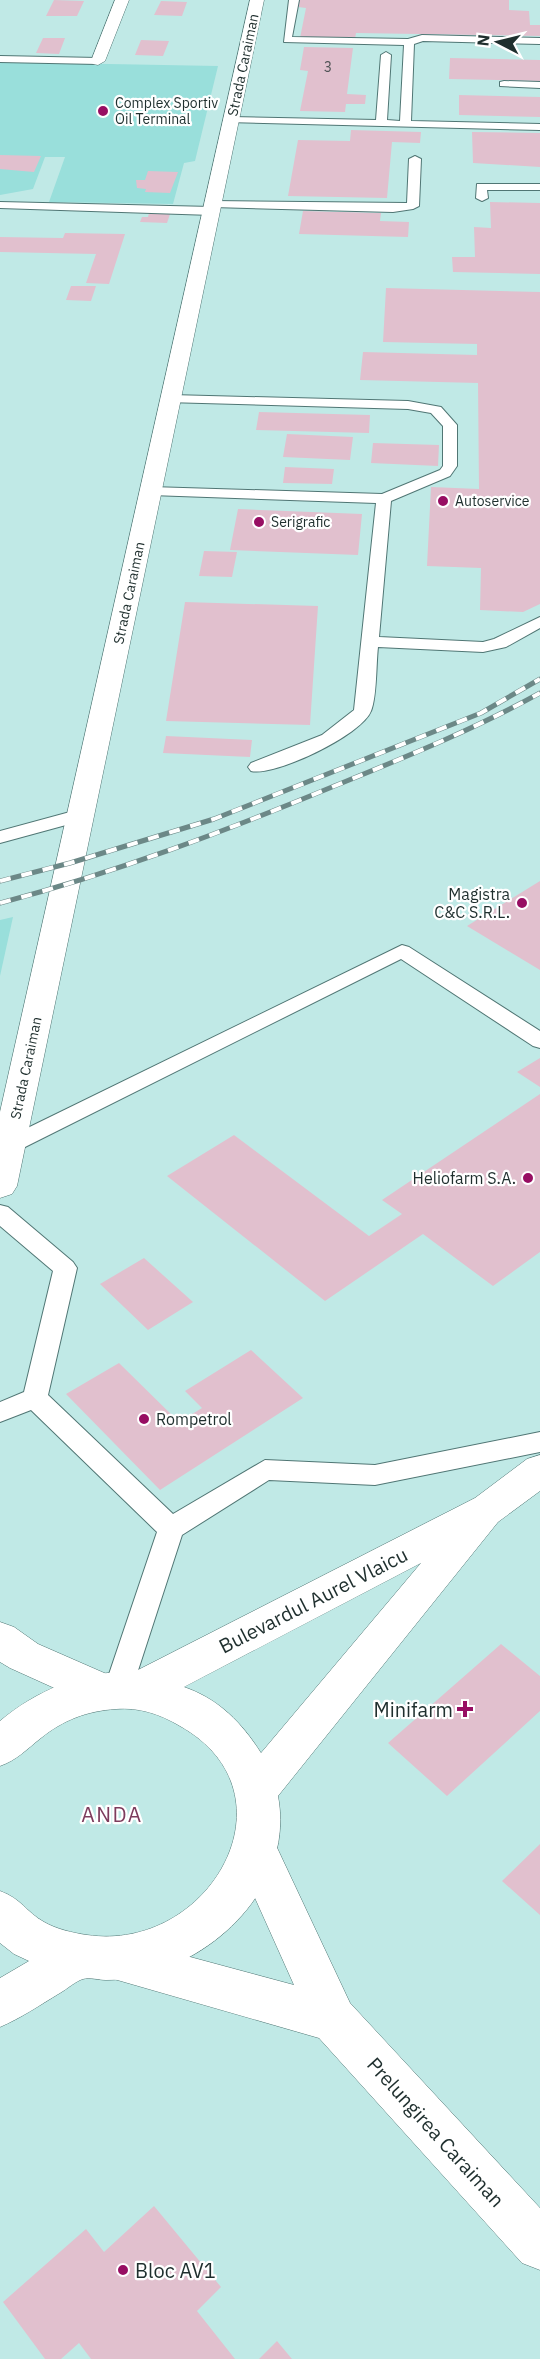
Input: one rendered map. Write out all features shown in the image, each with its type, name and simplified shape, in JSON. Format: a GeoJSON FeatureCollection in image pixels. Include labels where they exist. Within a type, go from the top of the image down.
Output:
{"type":"FeatureCollection","features":[{"type":"Feature","properties":{"kind":"street"},"geometry":{"type":"LineString","coordinates":[[98,61],[122,0]]}},
{"type":"Feature","properties":{"kind":"street","name":"Strada Caraiman"},"geometry":{"type":"LineString","coordinates":[[0,1186],[257,0]]}},
{"type":"Feature","properties":{"kind":"street","name":"Bulevardul Aurel Vlaicu"},"geometry":{"type":"LineString","coordinates":[[119,1692],[489,1509],[540,1470]]}},
{"type":"Feature","properties":{"kind":"street","name":"Bulevardul Aurel Vlaicu"},"geometry":{"type":"LineString","coordinates":[[256,1791],[489,1509]]}},
{"type":"Feature","properties":{"kind":"street"},"geometry":{"type":"LineString","coordinates":[[0,1639],[24,1656],[119,1692],[182,1703],[211,1721],[233,1742],[251,1772],[259,1806],[256,1851],[246,1877],[213,1919],[168,1947],[97,1958],[0,2004]]}},
{"type":"Feature","properties":{"kind":"street"},"geometry":{"type":"LineString","coordinates":[[0,1747],[31,1719],[73,1698],[119,1692]]}},
{"type":"Feature","properties":{"kind":"street","name":"Prelungirea Caraiman"},"geometry":{"type":"LineString","coordinates":[[256,1851],[333,2019],[540,2245]]}},
{"type":"Feature","properties":{"kind":"street"},"geometry":{"type":"LineString","coordinates":[[0,1912],[28,1938],[333,2019]]}},
{"type":"Feature","properties":{"kind":"lane"},"geometry":{"type":"LineString","coordinates":[[294,0],[286,40],[409,42],[422,38],[540,41]]}},
{"type":"Feature","properties":{"kind":"lane"},"geometry":{"type":"LineString","coordinates":[[405,124],[409,42]]}},
{"type":"Feature","properties":{"kind":"lane"},"geometry":{"type":"LineString","coordinates":[[381,124],[386,55]]}},
{"type":"Feature","properties":{"kind":"lane"},"geometry":{"type":"LineString","coordinates":[[0,59],[98,61]]}},
{"type":"Feature","properties":{"kind":"lane"},"geometry":{"type":"LineString","coordinates":[[504,84],[540,85]]}},
{"type":"Feature","properties":{"kind":"lane"},"geometry":{"type":"LineString","coordinates":[[231,120],[540,127]]}},
{"type":"Feature","properties":{"kind":"lane"},"geometry":{"type":"LineString","coordinates":[[0,206],[393,208],[413,206],[416,159]]}},
{"type":"Feature","properties":{"kind":"lane"},"geometry":{"type":"LineString","coordinates":[[482,198],[481,186],[540,188]]}},
{"type":"Feature","properties":{"kind":"lane"},"geometry":{"type":"LineString","coordinates":[[151,490],[384,499],[445,473],[450,466],[450,425],[436,410],[408,405],[171,399]]}},
{"type":"Feature","properties":{"kind":"lane"},"geometry":{"type":"LineString","coordinates":[[257,767],[312,746],[352,725],[363,711],[384,499]]}},
{"type":"Feature","properties":{"kind":"lane"},"geometry":{"type":"LineString","coordinates":[[371,642],[483,646],[500,643],[540,622]]}},
{"type":"Feature","properties":{"kind":"lane"},"geometry":{"type":"LineString","coordinates":[[0,837],[81,815]]}},
{"type":"Feature","properties":{"kind":"lane"},"geometry":{"type":"LineString","coordinates":[[9,1146],[402,951],[540,1041]]}},
{"type":"Feature","properties":{"kind":"lane"},"geometry":{"type":"LineString","coordinates":[[0,1213],[64,1268],[35,1398]]}},
{"type":"Feature","properties":{"kind":"lane"},"geometry":{"type":"LineString","coordinates":[[0,1412],[35,1398]]}},
{"type":"Feature","properties":{"kind":"lane"},"geometry":{"type":"LineString","coordinates":[[35,1398],[171,1529]]}},
{"type":"Feature","properties":{"kind":"lane"},"geometry":{"type":"LineString","coordinates":[[119,1692],[171,1529],[266,1470],[375,1475],[540,1442]]}},
{"type":"Feature","properties":{"kind":"shaded area","name":"Complex Sportiv Oil Terminal"},"geometry":{"type":"Polygon","coordinates":[[[0,62],[218,66],[195,161],[184,163],[173,204],[49,202],[65,157],[45,157],[33,189],[0,195],[0,62]]]}},
{"type":"Feature","properties":{"kind":"shaded area"},"geometry":{"type":"Polygon","coordinates":[[[13,917],[0,976],[0,920],[13,917]]]}},
{"type":"Feature","properties":{"kind":"building"},"geometry":{"type":"Polygon","coordinates":[[[54,0],[84,1],[77,16],[46,16],[54,0]]]}},
{"type":"Feature","properties":{"kind":"building"},"geometry":{"type":"Polygon","coordinates":[[[299,0],[509,0],[509,10],[529,11],[530,25],[540,25],[540,36],[356,33],[355,39],[300,38],[306,8],[298,7],[299,0]]]}},
{"type":"Feature","properties":{"kind":"building"},"geometry":{"type":"Polygon","coordinates":[[[161,1],[187,2],[182,16],[154,15],[161,1]]]}},
{"type":"Feature","properties":{"kind":"building"},"geometry":{"type":"Polygon","coordinates":[[[43,38],[65,38],[59,54],[36,53],[43,38]]]}},
{"type":"Feature","properties":{"kind":"building"},"geometry":{"type":"Polygon","coordinates":[[[141,40],[169,41],[163,56],[135,55],[141,40]]]}},
{"type":"Feature","properties":{"kind":"building"},"geometry":{"type":"Polygon","coordinates":[[[304,47],[353,48],[347,94],[366,95],[365,104],[346,104],[345,112],[300,111],[308,71],[300,70],[304,47]]]}},
{"type":"Feature","properties":{"kind":"building"},"geometry":{"type":"Polygon","coordinates":[[[450,58],[540,60],[540,81],[449,79],[450,58]]]}},
{"type":"Feature","properties":{"kind":"building"},"geometry":{"type":"Polygon","coordinates":[[[459,95],[540,97],[540,117],[459,115],[459,95]]]}},
{"type":"Feature","properties":{"kind":"building"},"geometry":{"type":"Polygon","coordinates":[[[351,130],[421,132],[420,143],[392,142],[387,198],[288,196],[298,140],[350,141],[351,130]]]}},
{"type":"Feature","properties":{"kind":"building"},"geometry":{"type":"Polygon","coordinates":[[[472,132],[540,133],[540,167],[473,163],[472,132]]]}},
{"type":"Feature","properties":{"kind":"building"},"geometry":{"type":"Polygon","coordinates":[[[0,155],[41,156],[34,172],[0,169],[0,155]]]}},
{"type":"Feature","properties":{"kind":"building"},"geometry":{"type":"Polygon","coordinates":[[[148,171],[178,172],[170,193],[145,192],[146,189],[137,188],[136,180],[145,180],[148,171]]]}},
{"type":"Feature","properties":{"kind":"building"},"geometry":{"type":"Polygon","coordinates":[[[490,202],[540,203],[540,274],[453,272],[452,257],[475,257],[474,227],[491,228],[490,202]]]}},
{"type":"Feature","properties":{"kind":"building"},"geometry":{"type":"Polygon","coordinates":[[[303,211],[381,213],[380,221],[409,222],[408,237],[299,234],[303,211]]]}},
{"type":"Feature","properties":{"kind":"building"},"geometry":{"type":"Polygon","coordinates":[[[149,213],[170,214],[167,223],[140,222],[142,217],[148,217],[149,213]]]}},
{"type":"Feature","properties":{"kind":"building"},"geometry":{"type":"Polygon","coordinates":[[[65,233],[125,234],[109,284],[86,283],[96,254],[0,252],[0,237],[63,238],[65,233]]]}},
{"type":"Feature","properties":{"kind":"building"},"geometry":{"type":"Polygon","coordinates":[[[71,286],[96,286],[91,301],[66,300],[71,286]]]}},
{"type":"Feature","properties":{"kind":"building"},"geometry":{"type":"Polygon","coordinates":[[[386,288],[540,292],[540,604],[523,612],[480,610],[481,568],[427,566],[431,487],[479,489],[478,383],[360,380],[363,352],[477,355],[477,344],[383,342],[386,288]]]}},
{"type":"Feature","properties":{"kind":"building"},"geometry":{"type":"Polygon","coordinates":[[[259,412],[370,415],[369,433],[256,430],[259,412]]]}},
{"type":"Feature","properties":{"kind":"building"},"geometry":{"type":"Polygon","coordinates":[[[287,434],[353,437],[350,460],[283,457],[287,434]]]}},
{"type":"Feature","properties":{"kind":"building"},"geometry":{"type":"Polygon","coordinates":[[[373,443],[439,445],[438,466],[371,463],[373,443]]]}},
{"type":"Feature","properties":{"kind":"building"},"geometry":{"type":"Polygon","coordinates":[[[285,467],[334,469],[332,484],[283,483],[285,467]]]}},
{"type":"Feature","properties":{"kind":"building"},"geometry":{"type":"Polygon","coordinates":[[[238,509],[362,514],[358,555],[230,550],[238,509]]]}},
{"type":"Feature","properties":{"kind":"building"},"geometry":{"type":"Polygon","coordinates":[[[204,551],[237,552],[232,577],[199,576],[204,551]]]}},
{"type":"Feature","properties":{"kind":"building"},"geometry":{"type":"Polygon","coordinates":[[[185,602],[318,606],[310,725],[166,721],[185,602]]]}},
{"type":"Feature","properties":{"kind":"building"},"geometry":{"type":"Polygon","coordinates":[[[166,736],[252,740],[250,757],[163,753],[166,736]]]}},
{"type":"Feature","properties":{"kind":"building","name":"Magistra C&C S.R.L."},"geometry":{"type":"Polygon","coordinates":[[[540,881],[540,970],[467,926],[540,881]]]}},
{"type":"Feature","properties":{"kind":"building"},"geometry":{"type":"Polygon","coordinates":[[[540,1058],[540,1087],[517,1072],[540,1058]]]}},
{"type":"Feature","properties":{"kind":"building"},"geometry":{"type":"Polygon","coordinates":[[[540,1094],[540,1252],[493,1286],[423,1234],[325,1301],[167,1176],[234,1135],[369,1236],[402,1214],[382,1200],[540,1094]]]}},
{"type":"Feature","properties":{"kind":"building"},"geometry":{"type":"Polygon","coordinates":[[[144,1258],[193,1302],[148,1330],[100,1284],[144,1258]]]}},
{"type":"Feature","properties":{"kind":"building"},"geometry":{"type":"Polygon","coordinates":[[[251,1350],[303,1398],[160,1490],[66,1394],[119,1363],[179,1422],[202,1408],[185,1391],[251,1350]]]}},
{"type":"Feature","properties":{"kind":"building"},"geometry":{"type":"Polygon","coordinates":[[[501,1644],[540,1676],[540,1711],[447,1796],[388,1743],[501,1644]]]}},
{"type":"Feature","properties":{"kind":"building"},"geometry":{"type":"Polygon","coordinates":[[[540,1844],[540,1915],[502,1881],[540,1844]]]}},
{"type":"Feature","properties":{"kind":"building","name":"Bloc AV1"},"geometry":{"type":"Polygon","coordinates":[[[154,2206],[221,2287],[197,2311],[235,2359],[91,2359],[79,2343],[61,2359],[45,2359],[3,2302],[86,2229],[104,2252],[154,2206]]]}},
{"type":"Feature","properties":{"kind":"building"},"geometry":{"type":"Polygon","coordinates":[[[277,2341],[292,2359],[259,2359],[277,2341]]]}},
{"type":"Feature","properties":{"kind":"railway"},"geometry":{"type":"LineString","coordinates":[[0,881],[70,863],[214,819],[481,713],[540,679]]}},
{"type":"Feature","properties":{"kind":"railway"},"geometry":{"type":"LineString","coordinates":[[0,903],[85,879],[250,820],[437,743],[540,693]]}},
{"type":"Feature","properties":{"kind":"place","name":"Complex Sportiv Oil Terminal"},"geometry":{"type":"Point","coordinates":[103,111]}},
{"type":"Feature","properties":{"kind":"place","name":"Autoservice"},"geometry":{"type":"Point","coordinates":[443,501]}},
{"type":"Feature","properties":{"kind":"place","name":"Serigrafic"},"geometry":{"type":"Point","coordinates":[259,522]}},
{"type":"Feature","properties":{"kind":"place","name":"Magistra C&C S.R.L."},"geometry":{"type":"Point","coordinates":[522,903]}},
{"type":"Feature","properties":{"kind":"place","name":"Heliofarm S.A."},"geometry":{"type":"Point","coordinates":[528,1178]}},
{"type":"Feature","properties":{"kind":"place","name":"Rompetrol"},"geometry":{"type":"Point","coordinates":[144,1419]}},
{"type":"Feature","properties":{"kind":"place","name":"Minifarm"},"geometry":{"type":"Point","coordinates":[465,1709]}},
{"type":"Feature","properties":{"kind":"place","name":"Bloc AV1"},"geometry":{"type":"Point","coordinates":[123,2270]}},
{"type":"Feature","properties":{"kind":"district","name":"ANDA"},"geometry":{"type":"Point","coordinates":[112,1814]}}]}
